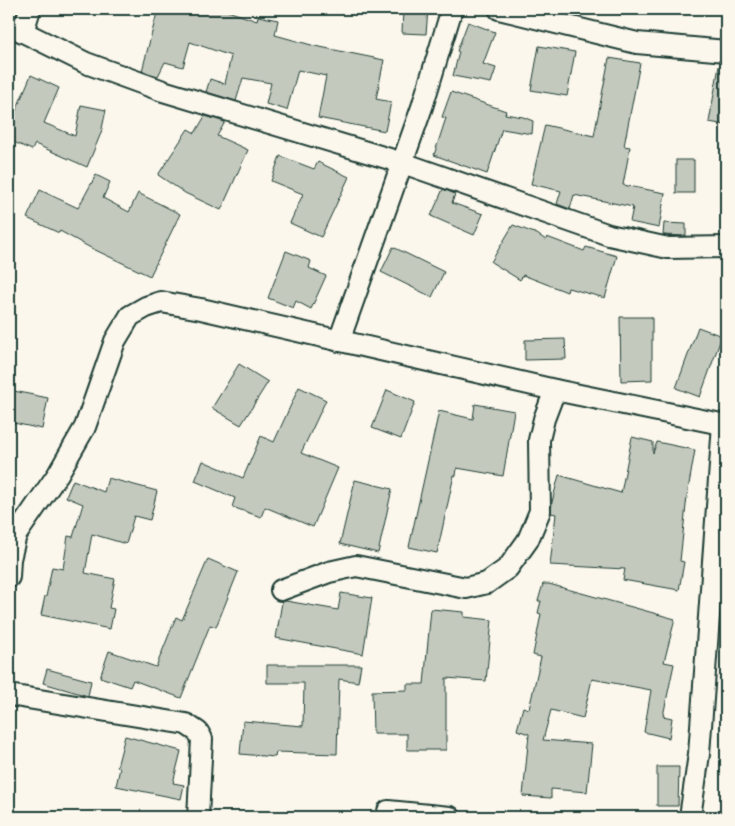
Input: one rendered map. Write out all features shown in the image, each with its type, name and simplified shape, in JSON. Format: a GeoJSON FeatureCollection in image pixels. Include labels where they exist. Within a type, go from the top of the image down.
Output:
{"type":"FeatureCollection","features":[{"type":"Feature","properties":{"kind":"street"},"geometry":{"type":"LineString","coordinates":[[30,9],[16,29],[86,63],[163,91],[403,163],[608,235],[668,248],[726,247]]}},
{"type":"Feature","properties":{"kind":"street"},"geometry":{"type":"LineString","coordinates":[[339,341],[403,163],[452,9]]}},
{"type":"Feature","properties":{"kind":"street"},"geometry":{"type":"LineString","coordinates":[[499,9],[637,43],[726,51]]}},
{"type":"Feature","properties":{"kind":"street"},"geometry":{"type":"LineString","coordinates":[[9,577],[10,559],[16,535],[58,474],[85,427],[115,341],[130,316],[146,307],[162,302],[555,390],[725,424],[699,754],[690,817]]}},
{"type":"Feature","properties":{"kind":"street"},"geometry":{"type":"LineString","coordinates":[[281,590],[329,572],[356,566],[466,588],[487,583],[508,568],[528,540],[540,511],[539,440],[544,418],[555,390]]}},
{"type":"Feature","properties":{"kind":"street"},"geometry":{"type":"LineString","coordinates":[[9,694],[186,724],[198,732],[202,739],[198,817]]}},
{"type":"Feature","properties":{"kind":"street"},"geometry":{"type":"LineString","coordinates":[[388,811],[450,817]]}},
{"type":"Feature","properties":{"kind":"building"},"geometry":{"type":"Polygon","coordinates":[[[158,9],[222,9],[257,21],[258,16],[278,20],[275,35],[315,46],[384,60],[376,99],[391,102],[385,131],[318,118],[326,76],[298,70],[287,110],[266,104],[271,83],[243,78],[236,101],[206,92],[210,79],[225,84],[231,56],[190,42],[183,67],[165,62],[158,76],[142,71],[158,9]]]}},
{"type":"Feature","properties":{"kind":"building"},"geometry":{"type":"Polygon","coordinates":[[[403,9],[428,9],[426,34],[402,33],[403,9]]]}},
{"type":"Feature","properties":{"kind":"building"},"geometry":{"type":"Polygon","coordinates":[[[468,22],[495,32],[483,64],[496,68],[491,83],[453,76],[459,52],[457,51],[468,22]]]}},
{"type":"Feature","properties":{"kind":"building"},"geometry":{"type":"Polygon","coordinates":[[[539,46],[575,52],[567,96],[531,90],[539,46]]]}},
{"type":"Feature","properties":{"kind":"building"},"geometry":{"type":"Polygon","coordinates":[[[609,58],[640,63],[624,146],[630,147],[623,185],[665,193],[659,228],[630,222],[633,207],[574,195],[570,209],[557,204],[561,191],[531,184],[545,125],[594,136],[609,58]]]}},
{"type":"Feature","properties":{"kind":"building"},"geometry":{"type":"Polygon","coordinates":[[[719,66],[726,67],[726,125],[709,122],[719,66]]]}},
{"type":"Feature","properties":{"kind":"building"},"geometry":{"type":"Polygon","coordinates":[[[31,75],[59,88],[44,123],[75,136],[81,105],[106,110],[101,133],[87,167],[35,144],[32,150],[9,140],[9,127],[31,75]]]}},
{"type":"Feature","properties":{"kind":"building"},"geometry":{"type":"Polygon","coordinates":[[[451,92],[506,111],[505,114],[533,121],[532,134],[502,129],[487,174],[434,155],[446,118],[442,117],[451,92]]]}},
{"type":"Feature","properties":{"kind":"building"},"geometry":{"type":"Polygon","coordinates":[[[205,116],[225,122],[217,136],[248,150],[221,210],[185,193],[158,175],[188,129],[195,133],[205,116]]]}},
{"type":"Feature","properties":{"kind":"building"},"geometry":{"type":"Polygon","coordinates":[[[280,156],[314,169],[318,162],[349,177],[321,237],[290,223],[303,194],[271,181],[280,156]]]}},
{"type":"Feature","properties":{"kind":"building"},"geometry":{"type":"Polygon","coordinates":[[[676,160],[694,160],[694,193],[676,193],[676,160]]]}},
{"type":"Feature","properties":{"kind":"building"},"geometry":{"type":"Polygon","coordinates":[[[96,175],[110,182],[103,198],[129,212],[138,193],[180,214],[150,276],[60,231],[59,233],[27,218],[40,190],[78,208],[96,175]]]}},
{"type":"Feature","properties":{"kind":"building"},"geometry":{"type":"Polygon","coordinates":[[[443,189],[455,194],[452,203],[483,214],[474,235],[431,216],[443,189]]]}},
{"type":"Feature","properties":{"kind":"building"},"geometry":{"type":"Polygon","coordinates":[[[664,223],[686,224],[686,236],[663,235],[664,223]]]}},
{"type":"Feature","properties":{"kind":"building"},"geometry":{"type":"Polygon","coordinates":[[[513,225],[537,234],[546,240],[547,237],[584,251],[586,247],[617,256],[605,298],[568,288],[567,292],[523,275],[520,280],[491,262],[513,225]]]}},
{"type":"Feature","properties":{"kind":"building"},"geometry":{"type":"Polygon","coordinates":[[[393,247],[444,272],[432,297],[381,272],[393,247]]]}},
{"type":"Feature","properties":{"kind":"building"},"geometry":{"type":"Polygon","coordinates":[[[286,251],[311,261],[309,268],[326,276],[311,309],[296,301],[293,308],[268,298],[286,251]]]}},
{"type":"Feature","properties":{"kind":"building"},"geometry":{"type":"Polygon","coordinates":[[[620,317],[652,317],[652,380],[621,381],[620,317]]]}},
{"type":"Feature","properties":{"kind":"building"},"geometry":{"type":"Polygon","coordinates":[[[698,327],[722,336],[700,397],[676,388],[698,327]]]}},
{"type":"Feature","properties":{"kind":"building"},"geometry":{"type":"Polygon","coordinates":[[[565,339],[566,359],[525,360],[525,340],[565,339]]]}},
{"type":"Feature","properties":{"kind":"building"},"geometry":{"type":"Polygon","coordinates":[[[239,364],[268,382],[241,425],[212,408],[239,364]]]}},
{"type":"Feature","properties":{"kind":"building"},"geometry":{"type":"Polygon","coordinates":[[[299,387],[326,400],[301,453],[338,468],[313,527],[265,507],[261,517],[232,507],[235,498],[195,481],[203,461],[243,478],[261,436],[274,442],[299,387]]]}},
{"type":"Feature","properties":{"kind":"building"},"geometry":{"type":"Polygon","coordinates":[[[9,390],[48,398],[42,429],[9,422],[9,390]]]}},
{"type":"Feature","properties":{"kind":"building"},"geometry":{"type":"Polygon","coordinates":[[[387,390],[415,402],[401,439],[372,428],[387,390]]]}},
{"type":"Feature","properties":{"kind":"building"},"geometry":{"type":"Polygon","coordinates":[[[475,404],[514,411],[503,476],[457,468],[437,553],[409,547],[439,411],[473,419],[475,404]]]}},
{"type":"Feature","properties":{"kind":"building"},"geometry":{"type":"Polygon","coordinates":[[[632,437],[653,442],[653,453],[657,442],[695,450],[687,496],[680,561],[684,562],[679,590],[623,580],[625,569],[550,565],[556,514],[551,513],[552,502],[559,475],[621,493],[632,437]]]}},
{"type":"Feature","properties":{"kind":"building"},"geometry":{"type":"Polygon","coordinates":[[[108,478],[157,491],[150,520],[134,516],[126,544],[92,534],[85,573],[115,579],[109,608],[114,609],[110,629],[41,615],[52,567],[63,569],[68,536],[73,537],[83,504],[66,497],[73,480],[104,492],[108,478]]]}},
{"type":"Feature","properties":{"kind":"building"},"geometry":{"type":"Polygon","coordinates":[[[355,480],[392,489],[378,553],[340,544],[355,480]]]}},
{"type":"Feature","properties":{"kind":"building"},"geometry":{"type":"Polygon","coordinates":[[[208,559],[238,572],[216,627],[210,625],[181,698],[133,680],[130,687],[100,677],[109,651],[156,667],[176,617],[182,620],[208,559]]]}},
{"type":"Feature","properties":{"kind":"building"},"geometry":{"type":"Polygon","coordinates":[[[543,584],[549,584],[675,619],[664,662],[674,664],[663,716],[672,718],[669,738],[644,732],[651,690],[592,679],[583,718],[551,710],[543,740],[592,744],[587,792],[551,789],[551,798],[523,796],[529,734],[517,730],[523,707],[529,709],[541,657],[533,655],[541,614],[538,613],[541,601],[538,601],[543,584]]]}},
{"type":"Feature","properties":{"kind":"building"},"geometry":{"type":"Polygon","coordinates":[[[341,593],[372,598],[363,654],[276,638],[282,602],[286,601],[338,610],[341,593]]]}},
{"type":"Feature","properties":{"kind":"building"},"geometry":{"type":"Polygon","coordinates":[[[431,609],[464,612],[464,617],[492,620],[486,681],[446,678],[446,750],[407,750],[407,734],[373,734],[372,691],[407,690],[407,684],[424,684],[431,609]]]}},
{"type":"Feature","properties":{"kind":"building"},"geometry":{"type":"Polygon","coordinates":[[[267,665],[361,665],[358,682],[339,679],[337,754],[276,752],[275,757],[240,754],[243,721],[303,726],[304,683],[267,683],[267,665]]]}},
{"type":"Feature","properties":{"kind":"building"},"geometry":{"type":"Polygon","coordinates":[[[47,669],[91,681],[88,696],[43,683],[47,669]]]}},
{"type":"Feature","properties":{"kind":"building"},"geometry":{"type":"Polygon","coordinates":[[[125,736],[181,751],[173,783],[184,785],[181,799],[116,786],[120,768],[117,767],[125,736]]]}},
{"type":"Feature","properties":{"kind":"building"},"geometry":{"type":"Polygon","coordinates":[[[657,767],[679,767],[678,806],[657,806],[657,767]]]}}]}
